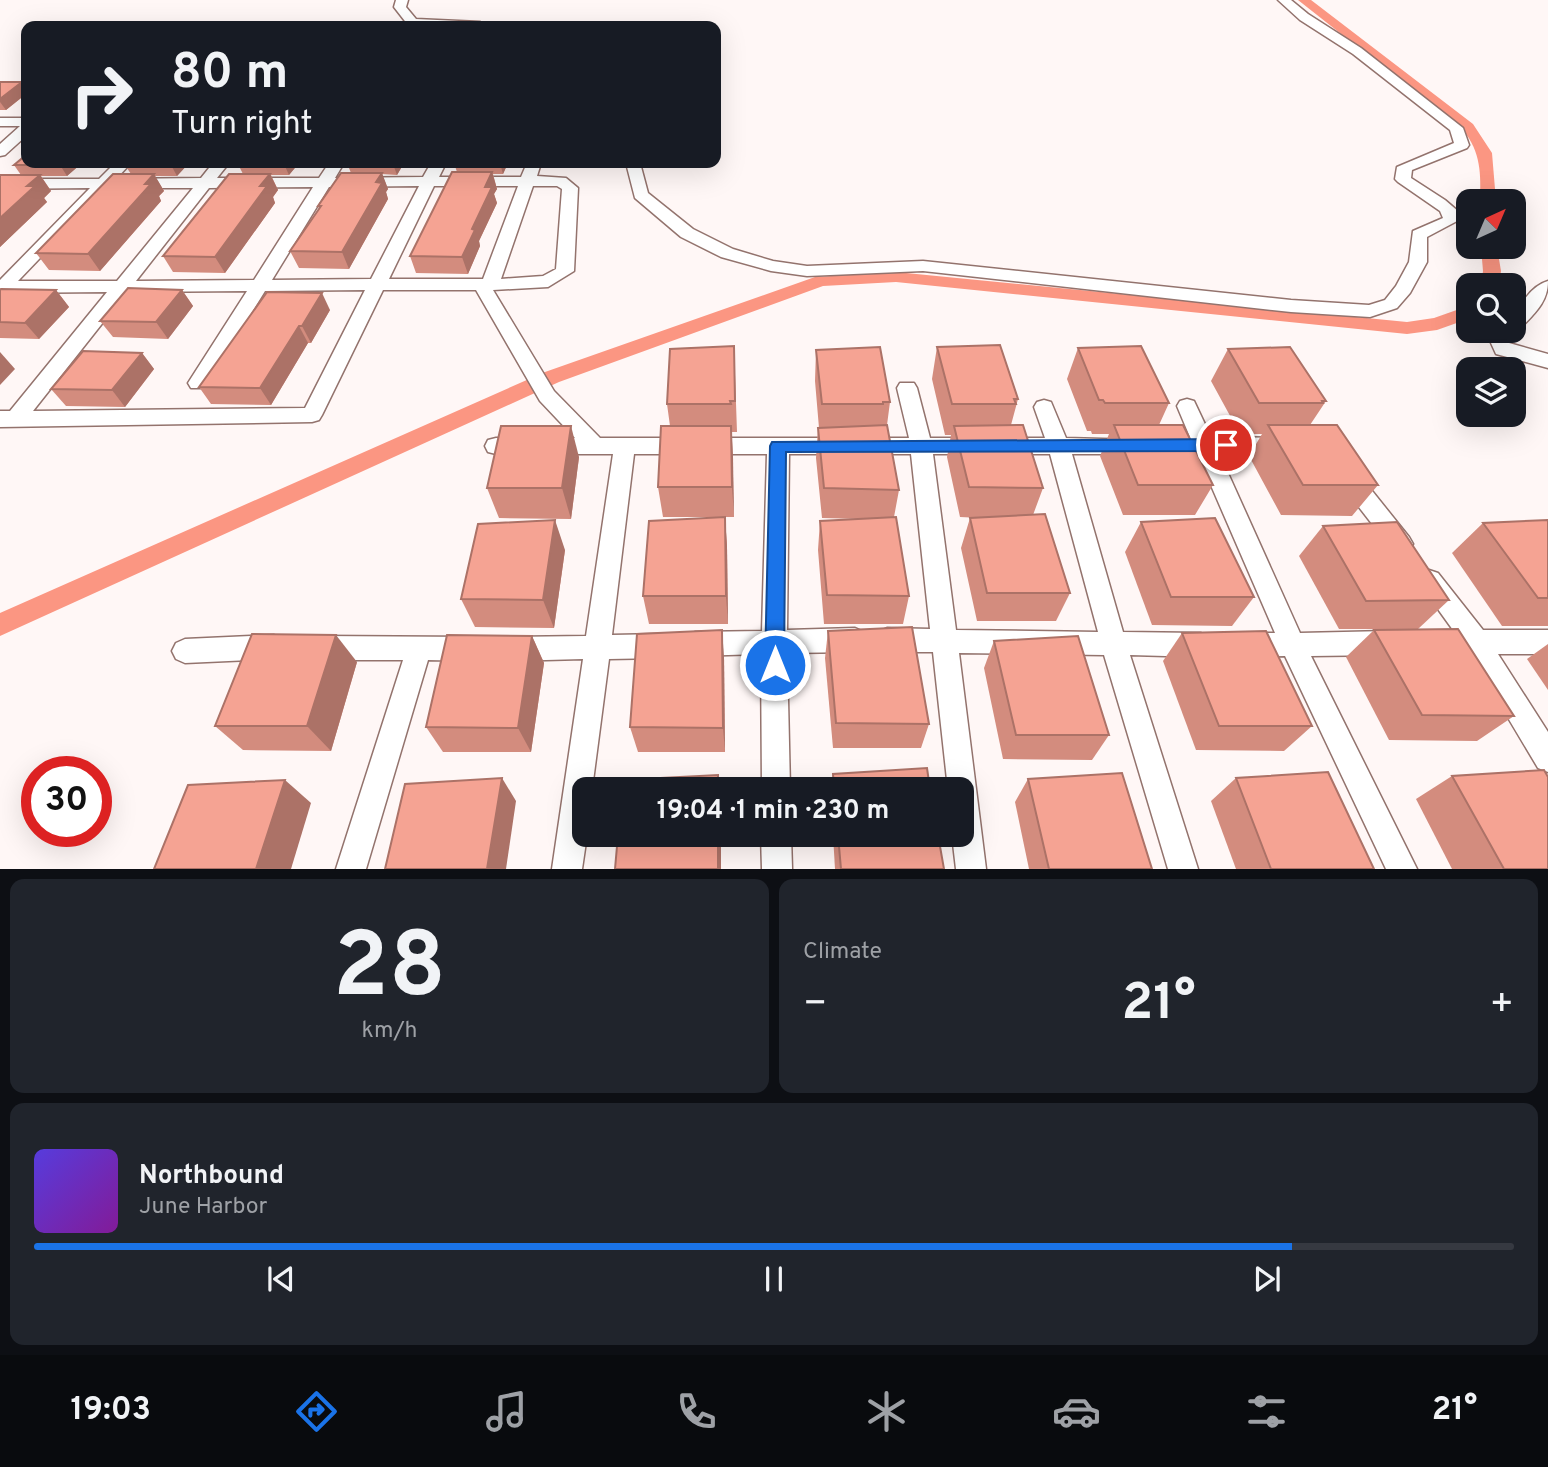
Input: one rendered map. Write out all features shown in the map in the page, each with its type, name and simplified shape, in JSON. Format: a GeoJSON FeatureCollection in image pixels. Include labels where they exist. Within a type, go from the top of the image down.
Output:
{"type":"FeatureCollection","features":[{"type":"Feature","properties":{"kind":"street"},"geometry":{"type":"LineString","coordinates":[[402,0],[400,7],[411,21]]}},
{"type":"Feature","properties":{"kind":"street"},"geometry":{"type":"LineString","coordinates":[[634,168],[641,195],[687,233],[727,253],[771,266],[807,271],[923,266],[1291,306],[1370,311],[1391,304],[1404,289],[1418,262],[1419,235],[1451,220],[1451,212],[1442,203],[1414,189],[1403,179],[1405,167],[1462,145],[1456,128],[1357,51],[1304,17],[1284,0]]}},
{"type":"Feature","properties":{"kind":"street"},"geometry":{"type":"LineString","coordinates":[[0,122],[21,122]]}},
{"type":"Feature","properties":{"kind":"street"},"geometry":{"type":"LineString","coordinates":[[0,152],[21,133]]}},
{"type":"Feature","properties":{"kind":"street"},"geometry":{"type":"LineString","coordinates":[[2,287],[118,168]]}},
{"type":"Feature","properties":{"kind":"street"},"geometry":{"type":"LineString","coordinates":[[8,419],[216,168]]}},
{"type":"Feature","properties":{"kind":"street"},"geometry":{"type":"LineString","coordinates":[[198,383],[333,168]]}},
{"type":"Feature","properties":{"kind":"street"},"geometry":{"type":"LineString","coordinates":[[8,419],[312,415],[437,168]]}},
{"type":"Feature","properties":{"kind":"street"},"geometry":{"type":"LineString","coordinates":[[532,168],[485,284],[547,396],[595,446]]}},
{"type":"Feature","properties":{"kind":"street"},"geometry":{"type":"LineString","coordinates":[[0,184],[561,181],[570,188],[565,271],[548,281],[485,284],[2,287]]}},
{"type":"Feature","properties":{"kind":"street"},"geometry":{"type":"LineString","coordinates":[[1526,314],[1539,293],[1548,288]]}},
{"type":"Feature","properties":{"kind":"street"},"geometry":{"type":"LineString","coordinates":[[1501,343],[1503,349],[1548,361]]}},
{"type":"Feature","properties":{"kind":"street"},"geometry":{"type":"LineString","coordinates":[[907,388],[921,446],[961,777]]}},
{"type":"Feature","properties":{"kind":"street"},"geometry":{"type":"LineString","coordinates":[[1186,406],[1293,645],[1402,869]]}},
{"type":"Feature","properties":{"kind":"street"},"geometry":{"type":"LineString","coordinates":[[1044,407],[1059,447],[1114,645],[1183,869]]}},
{"type":"Feature","properties":{"kind":"street"},"geometry":{"type":"LineString","coordinates":[[567,869],[625,445]]}},
{"type":"Feature","properties":{"kind":"street"},"geometry":{"type":"LineString","coordinates":[[496,446],[1297,446]]}},
{"type":"Feature","properties":{"kind":"street"},"geometry":{"type":"LineString","coordinates":[[776,777],[774,640],[778,446]]}},
{"type":"Feature","properties":{"kind":"street"},"geometry":{"type":"LineString","coordinates":[[1333,457],[1477,642],[1548,758]]}},
{"type":"Feature","properties":{"kind":"street"},"geometry":{"type":"LineString","coordinates":[[185,651],[250,647],[598,649],[774,640],[944,640],[1114,645],[1548,642]]}},
{"type":"Feature","properties":{"kind":"street"},"geometry":{"type":"LineString","coordinates":[[351,869],[419,649]]}},
{"type":"Feature","properties":{"kind":"street"},"geometry":{"type":"LineString","coordinates":[[776,847],[777,869]]}},
{"type":"Feature","properties":{"kind":"street"},"geometry":{"type":"LineString","coordinates":[[968,847],[971,869]]}},
{"type":"Feature","properties":{"kind":"building"},"geometry":{"type":"Polygon","coordinates":[[[0,82],[21,82],[21,83],[0,99],[0,82]]]}},
{"type":"Feature","properties":{"kind":"building"},"geometry":{"type":"Polygon","coordinates":[[[452,172],[492,172],[485,187],[492,187],[462,257],[410,256],[452,172]]]}},
{"type":"Feature","properties":{"kind":"building"},"geometry":{"type":"Polygon","coordinates":[[[341,173],[382,173],[376,182],[382,183],[342,252],[290,251],[321,206],[318,206],[341,173]]]}},
{"type":"Feature","properties":{"kind":"building"},"geometry":{"type":"Polygon","coordinates":[[[113,174],[154,174],[145,184],[151,184],[88,254],[36,253],[113,174]]]}},
{"type":"Feature","properties":{"kind":"building"},"geometry":{"type":"Polygon","coordinates":[[[229,174],[270,174],[260,186],[267,186],[215,257],[163,256],[229,174]]]}},
{"type":"Feature","properties":{"kind":"building"},"geometry":{"type":"Polygon","coordinates":[[[0,175],[40,175],[27,186],[35,186],[0,218],[0,175]]]}},
{"type":"Feature","properties":{"kind":"building"},"geometry":{"type":"Polygon","coordinates":[[[128,288],[182,290],[156,322],[100,321],[128,288]]]}},
{"type":"Feature","properties":{"kind":"building"},"geometry":{"type":"Polygon","coordinates":[[[1,289],[56,290],[25,323],[0,322],[1,289]]]}},
{"type":"Feature","properties":{"kind":"building"},"geometry":{"type":"Polygon","coordinates":[[[267,292],[322,293],[260,388],[199,387],[267,292]]]}},
{"type":"Feature","properties":{"kind":"building"},"geometry":{"type":"Polygon","coordinates":[[[1000,345],[1018,399],[1014,399],[1016,404],[952,404],[937,347],[1000,345]]]}},
{"type":"Feature","properties":{"kind":"building"},"geometry":{"type":"Polygon","coordinates":[[[734,346],[735,401],[730,401],[731,404],[667,404],[670,349],[734,346]]]}},
{"type":"Feature","properties":{"kind":"building"},"geometry":{"type":"Polygon","coordinates":[[[1141,346],[1169,403],[1105,403],[1099,400],[1078,348],[1141,346]]]}},
{"type":"Feature","properties":{"kind":"building"},"geometry":{"type":"Polygon","coordinates":[[[880,347],[890,402],[822,404],[816,350],[880,347]]]}},
{"type":"Feature","properties":{"kind":"building"},"geometry":{"type":"Polygon","coordinates":[[[1290,347],[1326,401],[1322,401],[1323,403],[1259,403],[1228,349],[1290,347]]]}},
{"type":"Feature","properties":{"kind":"building"},"geometry":{"type":"Polygon","coordinates":[[[83,351],[142,353],[112,390],[51,389],[83,351]]]}},
{"type":"Feature","properties":{"kind":"building"},"geometry":{"type":"Polygon","coordinates":[[[887,425],[899,490],[824,488],[818,428],[887,425]]]}},
{"type":"Feature","properties":{"kind":"building"},"geometry":{"type":"Polygon","coordinates":[[[1023,425],[1043,488],[969,487],[954,426],[1023,425]]]}},
{"type":"Feature","properties":{"kind":"building"},"geometry":{"type":"Polygon","coordinates":[[[1114,425],[1183,425],[1213,485],[1138,485],[1114,425]]]}},
{"type":"Feature","properties":{"kind":"building"},"geometry":{"type":"Polygon","coordinates":[[[1268,425],[1337,425],[1378,485],[1303,485],[1268,425]]]}},
{"type":"Feature","properties":{"kind":"building"},"geometry":{"type":"Polygon","coordinates":[[[501,426],[571,426],[562,488],[487,488],[501,426]]]}},
{"type":"Feature","properties":{"kind":"building"},"geometry":{"type":"Polygon","coordinates":[[[661,426],[731,426],[732,487],[658,487],[661,426]]]}},
{"type":"Feature","properties":{"kind":"building"},"geometry":{"type":"Polygon","coordinates":[[[1045,514],[1070,593],[987,593],[970,518],[1045,514]]]}},
{"type":"Feature","properties":{"kind":"building"},"geometry":{"type":"Polygon","coordinates":[[[725,517],[726,596],[643,596],[649,521],[725,517]]]}},
{"type":"Feature","properties":{"kind":"building"},"geometry":{"type":"Polygon","coordinates":[[[896,517],[909,596],[827,595],[820,521],[896,517]]]}},
{"type":"Feature","properties":{"kind":"building"},"geometry":{"type":"Polygon","coordinates":[[[1215,518],[1254,597],[1171,597],[1141,522],[1215,518]]]}},
{"type":"Feature","properties":{"kind":"building"},"geometry":{"type":"Polygon","coordinates":[[[555,520],[543,600],[461,599],[478,524],[555,520]]]}},
{"type":"Feature","properties":{"kind":"building"},"geometry":{"type":"Polygon","coordinates":[[[1548,520],[1548,598],[1538,598],[1483,523],[1548,520]]]}},
{"type":"Feature","properties":{"kind":"building"},"geometry":{"type":"Polygon","coordinates":[[[1397,522],[1449,600],[1366,601],[1323,526],[1397,522]]]}},
{"type":"Feature","properties":{"kind":"building"},"geometry":{"type":"Polygon","coordinates":[[[912,627],[929,724],[836,723],[828,631],[912,627]]]}},
{"type":"Feature","properties":{"kind":"building"},"geometry":{"type":"Polygon","coordinates":[[[1458,629],[1514,716],[1422,715],[1374,630],[1458,629]]]}},
{"type":"Feature","properties":{"kind":"building"},"geometry":{"type":"Polygon","coordinates":[[[722,630],[723,728],[630,727],[637,634],[722,630]]]}},
{"type":"Feature","properties":{"kind":"building"},"geometry":{"type":"Polygon","coordinates":[[[1266,631],[1312,726],[1219,726],[1182,633],[1266,631]]]}},
{"type":"Feature","properties":{"kind":"building"},"geometry":{"type":"Polygon","coordinates":[[[252,634],[336,635],[307,726],[215,726],[252,634]]]}},
{"type":"Feature","properties":{"kind":"building"},"geometry":{"type":"Polygon","coordinates":[[[447,635],[532,636],[518,728],[426,727],[447,635]]]}},
{"type":"Feature","properties":{"kind":"building"},"geometry":{"type":"Polygon","coordinates":[[[1078,636],[1109,735],[1016,735],[994,641],[1078,636]]]}},
{"type":"Feature","properties":{"kind":"building"},"geometry":{"type":"Polygon","coordinates":[[[927,768],[928,777],[833,777],[833,774],[927,768]]]}},
{"type":"Feature","properties":{"kind":"building"},"geometry":{"type":"Polygon","coordinates":[[[1544,770],[1548,777],[1548,869],[1504,869],[1452,776],[1544,770]]]}},
{"type":"Feature","properties":{"kind":"building"},"geometry":{"type":"Polygon","coordinates":[[[1328,772],[1374,869],[1271,869],[1236,778],[1328,772]]]}},
{"type":"Feature","properties":{"kind":"building"},"geometry":{"type":"Polygon","coordinates":[[[1122,773],[1152,869],[1049,869],[1028,779],[1122,773]]]}},
{"type":"Feature","properties":{"kind":"building"},"geometry":{"type":"Polygon","coordinates":[[[718,775],[718,777],[680,777],[718,775]]]}},
{"type":"Feature","properties":{"kind":"building"},"geometry":{"type":"Polygon","coordinates":[[[502,778],[487,869],[385,869],[405,784],[502,778]]]}},
{"type":"Feature","properties":{"kind":"building"},"geometry":{"type":"Polygon","coordinates":[[[285,780],[256,869],[154,869],[188,785],[285,780]]]}},
{"type":"Feature","properties":{"kind":"building"},"geometry":{"type":"Polygon","coordinates":[[[617,847],[718,847],[718,869],[615,869],[617,847]]]}},
{"type":"Feature","properties":{"kind":"building"},"geometry":{"type":"Polygon","coordinates":[[[839,847],[940,847],[944,869],[841,869],[839,847]]]}},
{"type":"Feature","properties":{"kind":"waterway"},"geometry":{"type":"LineString","coordinates":[[1304,0],[1468,127],[1485,153],[1488,189]]}},
{"type":"Feature","properties":{"kind":"waterway"},"geometry":{"type":"LineString","coordinates":[[1490,259],[1492,273]]}},
{"type":"Feature","properties":{"kind":"waterway"},"geometry":{"type":"LineString","coordinates":[[0,625],[552,377],[821,281],[896,277],[1407,328],[1437,324],[1456,317]]}},
{"type":"Feature","properties":{"kind":"route"},"geometry":{"type":"LineString","coordinates":[[775,665],[778,446],[1226,445]]}}]}
